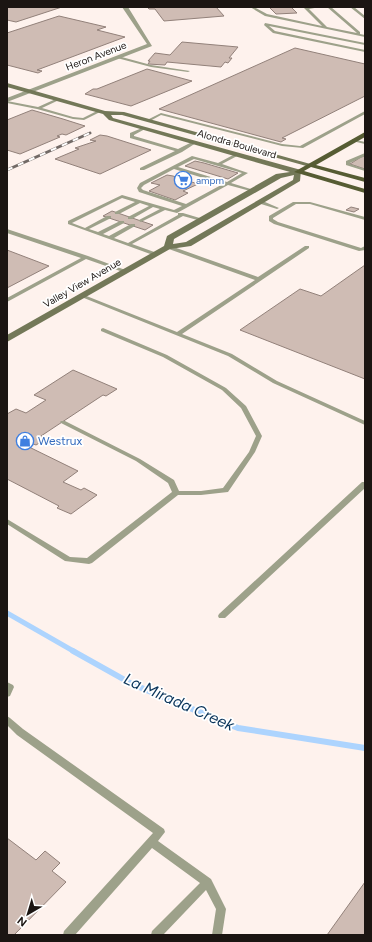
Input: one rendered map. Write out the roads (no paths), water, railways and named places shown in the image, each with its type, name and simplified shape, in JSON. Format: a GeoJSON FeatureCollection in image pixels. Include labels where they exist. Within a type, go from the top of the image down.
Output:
{"type":"FeatureCollection","features":[{"type":"Feature","properties":{"kind":"main road","name":"Alondra Boulevard"},"geometry":{"type":"LineString","coordinates":[[7,85],[103,112],[122,113],[149,120],[365,180]]}},
{"type":"Feature","properties":{"kind":"main road","name":"Alondra Boulevard"},"geometry":{"type":"LineString","coordinates":[[103,112],[111,119],[143,129],[365,191]]}},
{"type":"Feature","properties":{"kind":"main road","name":"Valley View Avenue"},"geometry":{"type":"LineString","coordinates":[[168,247],[170,238],[201,220],[279,176],[298,172],[365,134]]}},
{"type":"Feature","properties":{"kind":"main road","name":"Valley View Avenue"},"geometry":{"type":"LineString","coordinates":[[7,339],[168,247],[188,244],[296,181],[298,172]]}},
{"type":"Feature","properties":{"kind":"street","name":"Heron Avenue"},"geometry":{"type":"LineString","coordinates":[[7,101],[150,45],[125,7]]}},
{"type":"Feature","properties":{"kind":"lane"},"geometry":{"type":"LineString","coordinates":[[252,7],[266,14],[365,36]]}},
{"type":"Feature","properties":{"kind":"lane"},"geometry":{"type":"LineString","coordinates":[[318,7],[306,8],[325,27]]}},
{"type":"Feature","properties":{"kind":"lane"},"geometry":{"type":"LineString","coordinates":[[329,7],[359,33],[358,34]]}},
{"type":"Feature","properties":{"kind":"lane"},"geometry":{"type":"LineString","coordinates":[[352,7],[365,18]]}},
{"type":"Feature","properties":{"kind":"lane"},"geometry":{"type":"LineString","coordinates":[[365,44],[265,24],[274,32],[365,51]]}},
{"type":"Feature","properties":{"kind":"lane"},"geometry":{"type":"LineString","coordinates":[[118,58],[151,66],[188,71]]}},
{"type":"Feature","properties":{"kind":"lane"},"geometry":{"type":"LineString","coordinates":[[38,108],[58,99]]}},
{"type":"Feature","properties":{"kind":"lane"},"geometry":{"type":"LineString","coordinates":[[7,101],[73,118],[84,119],[103,112]]}},
{"type":"Feature","properties":{"kind":"lane"},"geometry":{"type":"LineString","coordinates":[[149,120],[161,114],[282,145],[301,147],[365,112]]}},
{"type":"Feature","properties":{"kind":"lane"},"geometry":{"type":"LineString","coordinates":[[143,129],[132,134],[132,136],[180,151]]}},
{"type":"Feature","properties":{"kind":"lane"},"geometry":{"type":"LineString","coordinates":[[354,140],[365,142]]}},
{"type":"Feature","properties":{"kind":"lane"},"geometry":{"type":"LineString","coordinates":[[142,169],[194,143]]}},
{"type":"Feature","properties":{"kind":"lane"},"geometry":{"type":"LineString","coordinates":[[365,154],[348,162],[348,165],[365,170]]}},
{"type":"Feature","properties":{"kind":"lane"},"geometry":{"type":"LineString","coordinates":[[218,165],[237,155]]}},
{"type":"Feature","properties":{"kind":"lane"},"geometry":{"type":"LineString","coordinates":[[175,212],[186,206],[228,183],[246,173],[218,165],[209,160],[194,157],[142,184],[139,188],[141,191],[186,206]]}},
{"type":"Feature","properties":{"kind":"lane"},"geometry":{"type":"LineString","coordinates":[[204,163],[209,160]]}},
{"type":"Feature","properties":{"kind":"lane"},"geometry":{"type":"LineString","coordinates":[[174,167],[252,191]]}},
{"type":"Feature","properties":{"kind":"lane"},"geometry":{"type":"LineString","coordinates":[[188,171],[193,168]]}},
{"type":"Feature","properties":{"kind":"lane"},"geometry":{"type":"LineString","coordinates":[[199,175],[204,172]]}},
{"type":"Feature","properties":{"kind":"lane"},"geometry":{"type":"LineString","coordinates":[[210,178],[216,175]]}},
{"type":"Feature","properties":{"kind":"lane"},"geometry":{"type":"LineString","coordinates":[[156,254],[70,222],[122,196],[201,220]]}},
{"type":"Feature","properties":{"kind":"lane"},"geometry":{"type":"LineString","coordinates":[[117,213],[140,201]]}},
{"type":"Feature","properties":{"kind":"lane"},"geometry":{"type":"LineString","coordinates":[[365,219],[310,203],[295,202],[271,217],[271,220],[276,223],[361,250],[365,248]]}},
{"type":"Feature","properties":{"kind":"lane"},"geometry":{"type":"LineString","coordinates":[[263,203],[277,208]]}},
{"type":"Feature","properties":{"kind":"lane"},"geometry":{"type":"LineString","coordinates":[[130,218],[153,205]]}},
{"type":"Feature","properties":{"kind":"lane"},"geometry":{"type":"LineString","coordinates":[[141,221],[164,209]]}},
{"type":"Feature","properties":{"kind":"lane"},"geometry":{"type":"LineString","coordinates":[[129,244],[183,214]]}},
{"type":"Feature","properties":{"kind":"lane"},"geometry":{"type":"LineString","coordinates":[[86,229],[109,217]]}},
{"type":"Feature","properties":{"kind":"lane"},"geometry":{"type":"LineString","coordinates":[[100,234],[122,222]]}},
{"type":"Feature","properties":{"kind":"lane"},"geometry":{"type":"LineString","coordinates":[[110,238],[133,225]]}},
{"type":"Feature","properties":{"kind":"lane"},"geometry":{"type":"LineString","coordinates":[[7,231],[125,271]]}},
{"type":"Feature","properties":{"kind":"lane"},"geometry":{"type":"LineString","coordinates":[[168,247],[258,279]]}},
{"type":"Feature","properties":{"kind":"lane"},"geometry":{"type":"LineString","coordinates":[[178,334],[307,247]]}},
{"type":"Feature","properties":{"kind":"lane"},"geometry":{"type":"LineString","coordinates":[[7,300],[86,257]]}},
{"type":"Feature","properties":{"kind":"lane"},"geometry":{"type":"LineString","coordinates":[[82,296],[230,355],[275,382],[365,423]]}},
{"type":"Feature","properties":{"kind":"lane"},"geometry":{"type":"LineString","coordinates":[[7,521],[68,559],[89,561],[176,493],[201,493],[225,490],[252,452],[259,436],[244,407],[224,389],[165,356],[103,330]]}},
{"type":"Feature","properties":{"kind":"lane"},"geometry":{"type":"LineString","coordinates":[[63,422],[138,460],[171,482],[176,493]]}},
{"type":"Feature","properties":{"kind":"lane"},"geometry":{"type":"LineString","coordinates":[[222,616],[365,484]]}},
{"type":"Feature","properties":{"kind":"lane"},"geometry":{"type":"LineString","coordinates":[[7,685],[10,687],[7,694]]}},
{"type":"Feature","properties":{"kind":"lane"},"geometry":{"type":"LineString","coordinates":[[7,720],[20,732],[160,832],[68,935]]}},
{"type":"Feature","properties":{"kind":"lane"},"geometry":{"type":"LineString","coordinates":[[151,842],[207,882],[221,909],[217,935]]}},
{"type":"Feature","properties":{"kind":"lane"},"geometry":{"type":"LineString","coordinates":[[156,935],[207,882]]}},
{"type":"Feature","properties":{"kind":"waterway","name":"La Mirada Creek"},"geometry":{"type":"LineString","coordinates":[[7,613],[75,652]]}},
{"type":"Feature","properties":{"kind":"waterway","name":"La Mirada Creek"},"geometry":{"type":"LineString","coordinates":[[73,651],[132,684],[238,728],[365,748]]}},
{"type":"Feature","properties":{"kind":"railway"},"geometry":{"type":"LineString","coordinates":[[7,170],[90,133]]}},
{"type":"Feature","properties":{"kind":"place","name":"ampm"},"geometry":{"type":"Point","coordinates":[183,180]}},
{"type":"Feature","properties":{"kind":"place","name":"Westrux"},"geometry":{"type":"Point","coordinates":[25,441]}}]}
